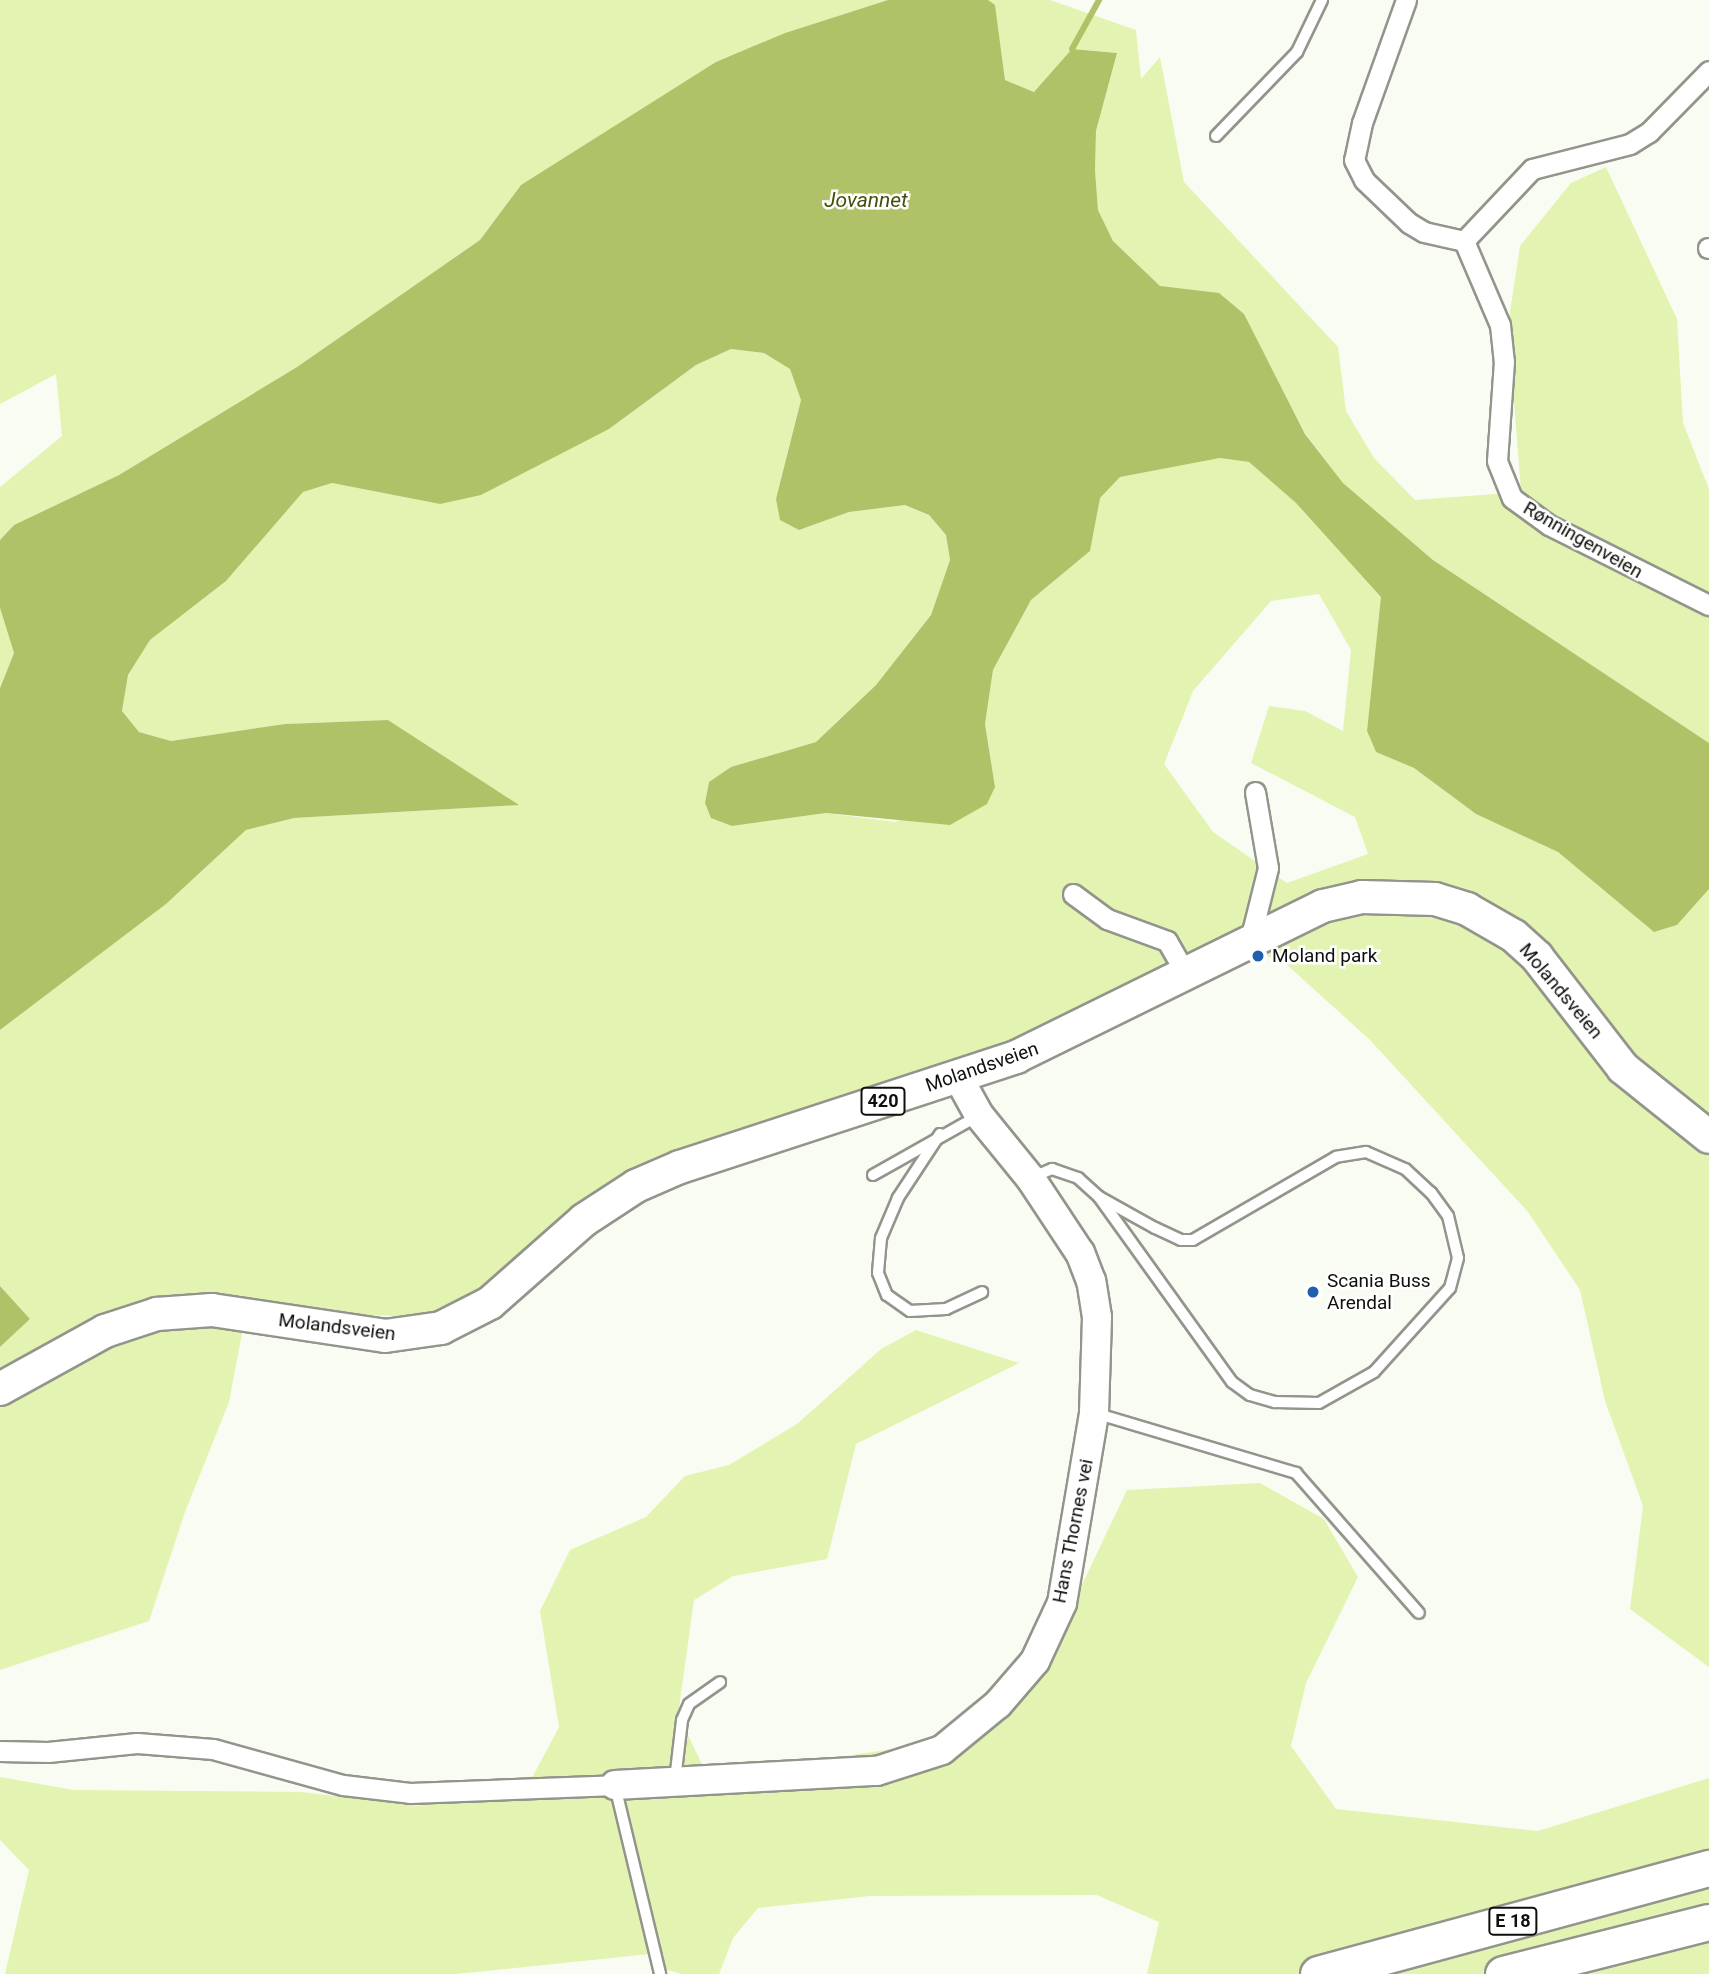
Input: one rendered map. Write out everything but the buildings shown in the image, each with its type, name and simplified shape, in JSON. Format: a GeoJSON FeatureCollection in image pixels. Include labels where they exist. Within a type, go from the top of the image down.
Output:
{"type":"FeatureCollection","features":[{"type":"Feature","properties":{"kind":"highway","name":"E 18"},"geometry":{"type":"LineString","coordinates":[[1318,1974],[1709,1868]]}},
{"type":"Feature","properties":{"kind":"highway","name":"E 18"},"geometry":{"type":"LineString","coordinates":[[1503,1974],[1709,1922]]}},
{"type":"Feature","properties":{"kind":"main road","name":"Molandsveien"},"geometry":{"type":"LineString","coordinates":[[0,1389],[105,1331],[156,1314],[212,1310],[385,1336],[442,1328],[490,1303],[584,1220],[636,1186],[680,1167],[958,1077],[1048,1044],[1256,937],[1323,906],[1362,897],[1416,896],[1467,909],[1514,936],[1537,957],[1623,1068],[1709,1137]]}},
{"type":"Feature","properties":{"kind":"street"},"geometry":{"type":"LineString","coordinates":[[1406,0],[1362,123],[1354,160],[1364,180],[1409,223],[1424,232],[1464,241],[1532,169],[1630,144],[1649,132],[1709,71]]}},
{"type":"Feature","properties":{"kind":"street","name":"Rønningenveien"},"geometry":{"type":"LineString","coordinates":[[1464,241],[1500,325],[1504,361],[1497,461],[1512,498],[1594,550],[1709,605]]}},
{"type":"Feature","properties":{"kind":"street"},"geometry":{"type":"LineString","coordinates":[[1255,792],[1268,868],[1253,928],[1256,937]]}},
{"type":"Feature","properties":{"kind":"street"},"geometry":{"type":"LineString","coordinates":[[1073,894],[1107,919],[1167,941],[1186,974]]}},
{"type":"Feature","properties":{"kind":"street","name":"Hans Thornes vei"},"geometry":{"type":"LineString","coordinates":[[615,1785],[877,1772],[942,1750],[998,1704],[1035,1661],[1062,1603],[1094,1413],[1097,1317],[1091,1281],[1080,1253],[1031,1179],[979,1115],[958,1077]]}},
{"type":"Feature","properties":{"kind":"street"},"geometry":{"type":"LineString","coordinates":[[0,1751],[48,1752],[137,1744],[213,1749],[343,1785],[410,1793],[615,1785]]}},
{"type":"Feature","properties":{"kind":"lane"},"geometry":{"type":"LineString","coordinates":[[1216,136],[1297,52],[1322,0]]}},
{"type":"Feature","properties":{"kind":"lane"},"geometry":{"type":"LineString","coordinates":[[873,1175],[940,1134],[979,1115]]}},
{"type":"Feature","properties":{"kind":"lane"},"geometry":{"type":"LineString","coordinates":[[940,1134],[894,1208],[881,1238],[878,1273],[887,1295],[910,1311],[947,1309],[982,1292]]}},
{"type":"Feature","properties":{"kind":"lane"},"geometry":{"type":"LineString","coordinates":[[1031,1179],[1052,1169],[1065,1170],[1099,1197],[1164,1232],[1193,1240],[1336,1157],[1366,1152],[1405,1169],[1431,1193],[1447,1216],[1458,1258],[1450,1288],[1374,1372],[1319,1403],[1275,1402],[1250,1395],[1232,1382],[1099,1197]]}},
{"type":"Feature","properties":{"kind":"lane"},"geometry":{"type":"LineString","coordinates":[[1094,1413],[1296,1473],[1419,1613]]}},
{"type":"Feature","properties":{"kind":"lane"},"geometry":{"type":"LineString","coordinates":[[675,1781],[682,1720],[689,1704],[720,1682]]}},
{"type":"Feature","properties":{"kind":"lane"},"geometry":{"type":"LineString","coordinates":[[615,1785],[623,1829],[660,1974]]}},
{"type":"Feature","properties":{"kind":"shaded area"},"geometry":{"type":"Polygon","coordinates":[[[0,0],[888,0],[785,33],[521,185],[480,240],[297,367],[119,475],[14,525],[0,540],[0,487],[62,436],[56,374],[0,404],[0,0]]]}},
{"type":"Feature","properties":{"kind":"shaded area"},"geometry":{"type":"Polygon","coordinates":[[[988,0],[1050,0],[1136,30],[1141,79],[1160,57],[1184,182],[1338,347],[1346,411],[1374,458],[1415,500],[1521,492],[1508,325],[1520,246],[1571,183],[1606,167],[1677,319],[1683,423],[1709,489],[1709,743],[1433,560],[1343,483],[1305,433],[1279,384],[1187,292],[1160,286],[1113,241],[1098,210],[1095,170],[1096,131],[1117,53],[1073,49],[1035,92],[1005,80],[995,6],[988,0]]]}},
{"type":"Feature","properties":{"kind":"shaded area"},"geometry":{"type":"Polygon","coordinates":[[[731,349],[764,353],[790,369],[801,400],[776,499],[799,530],[849,512],[905,505],[929,515],[946,535],[950,560],[931,615],[876,685],[816,742],[731,767],[709,782],[705,804],[732,826],[826,813],[895,822],[995,787],[985,724],[993,670],[1031,600],[1090,551],[1099,498],[1120,477],[1220,458],[1249,462],[1296,503],[1382,597],[1367,731],[1376,752],[1414,768],[1476,814],[1558,852],[1654,932],[1677,925],[1709,889],[1709,1667],[1630,1609],[1643,1506],[1605,1401],[1580,1290],[1528,1212],[1370,1040],[1285,963],[1249,949],[1143,995],[700,1159],[524,1269],[429,1317],[314,1313],[244,1323],[229,1402],[185,1512],[149,1621],[0,1670],[0,1347],[30,1319],[0,1286],[0,1030],[166,904],[246,830],[294,818],[518,805],[388,720],[285,724],[171,741],[139,732],[122,711],[128,675],[150,640],[226,581],[303,492],[332,483],[440,504],[609,429],[696,365],[731,349]],[[1319,594],[1271,601],[1193,691],[1164,764],[1213,832],[1287,883],[1368,854],[1355,817],[1251,763],[1269,706],[1305,711],[1343,731],[1351,650],[1319,594]]]}},
{"type":"Feature","properties":{"kind":"shaded area"},"geometry":{"type":"Polygon","coordinates":[[[0,608],[14,653],[0,687],[0,608]]]}},
{"type":"Feature","properties":{"kind":"shaded area"},"geometry":{"type":"Polygon","coordinates":[[[916,1330],[1019,1363],[856,1444],[827,1559],[733,1576],[694,1600],[678,1715],[704,1768],[819,1760],[933,1743],[1018,1689],[1079,1591],[1127,1490],[1260,1483],[1324,1519],[1358,1577],[1306,1683],[1291,1746],[1336,1809],[1538,1831],[1709,1778],[1709,1974],[1147,1974],[1159,1922],[1097,1895],[870,1896],[758,1908],[733,1938],[719,1974],[681,1974],[652,1965],[650,1954],[456,1974],[5,1974],[29,1870],[0,1840],[0,1777],[74,1790],[301,1792],[419,1806],[533,1776],[559,1727],[540,1611],[570,1550],[646,1517],[685,1476],[729,1465],[797,1424],[881,1349],[916,1330]]]}},
{"type":"Feature","properties":{"kind":"water","name":"Jovannet"},"geometry":{"type":"Polygon","coordinates":[[[888,0],[988,0],[995,5],[1005,80],[1034,92],[1072,49],[1117,53],[1096,131],[1095,170],[1098,210],[1113,241],[1160,286],[1219,293],[1244,314],[1305,434],[1343,483],[1433,560],[1709,743],[1709,889],[1677,925],[1654,932],[1558,852],[1476,814],[1414,768],[1376,752],[1367,731],[1381,597],[1296,503],[1249,462],[1220,458],[1120,477],[1100,498],[1090,551],[1031,600],[993,670],[985,724],[995,787],[987,804],[950,825],[826,813],[732,826],[711,818],[705,803],[709,782],[731,767],[816,742],[876,685],[931,615],[950,560],[946,535],[929,515],[905,505],[849,512],[799,530],[780,520],[776,499],[801,400],[790,369],[764,353],[731,349],[696,365],[609,429],[481,495],[440,504],[332,483],[303,492],[226,581],[150,640],[128,675],[122,711],[139,732],[171,741],[285,724],[388,720],[519,805],[294,818],[246,830],[166,904],[0,1030],[0,688],[14,653],[0,608],[0,540],[14,525],[119,475],[297,367],[480,240],[521,185],[716,62],[785,33],[888,0]]]}},
{"type":"Feature","properties":{"kind":"water"},"geometry":{"type":"Polygon","coordinates":[[[0,1286],[30,1319],[0,1347],[0,1286]]]}},
{"type":"Feature","properties":{"kind":"waterway"},"geometry":{"type":"LineString","coordinates":[[1072,49],[1099,0]]}},
{"type":"Feature","properties":{"kind":"place","name":"Moland park"},"geometry":{"type":"Point","coordinates":[1258,956]}},
{"type":"Feature","properties":{"kind":"place","name":"Scania Buss Arendal"},"geometry":{"type":"Point","coordinates":[1313,1292]}}]}
